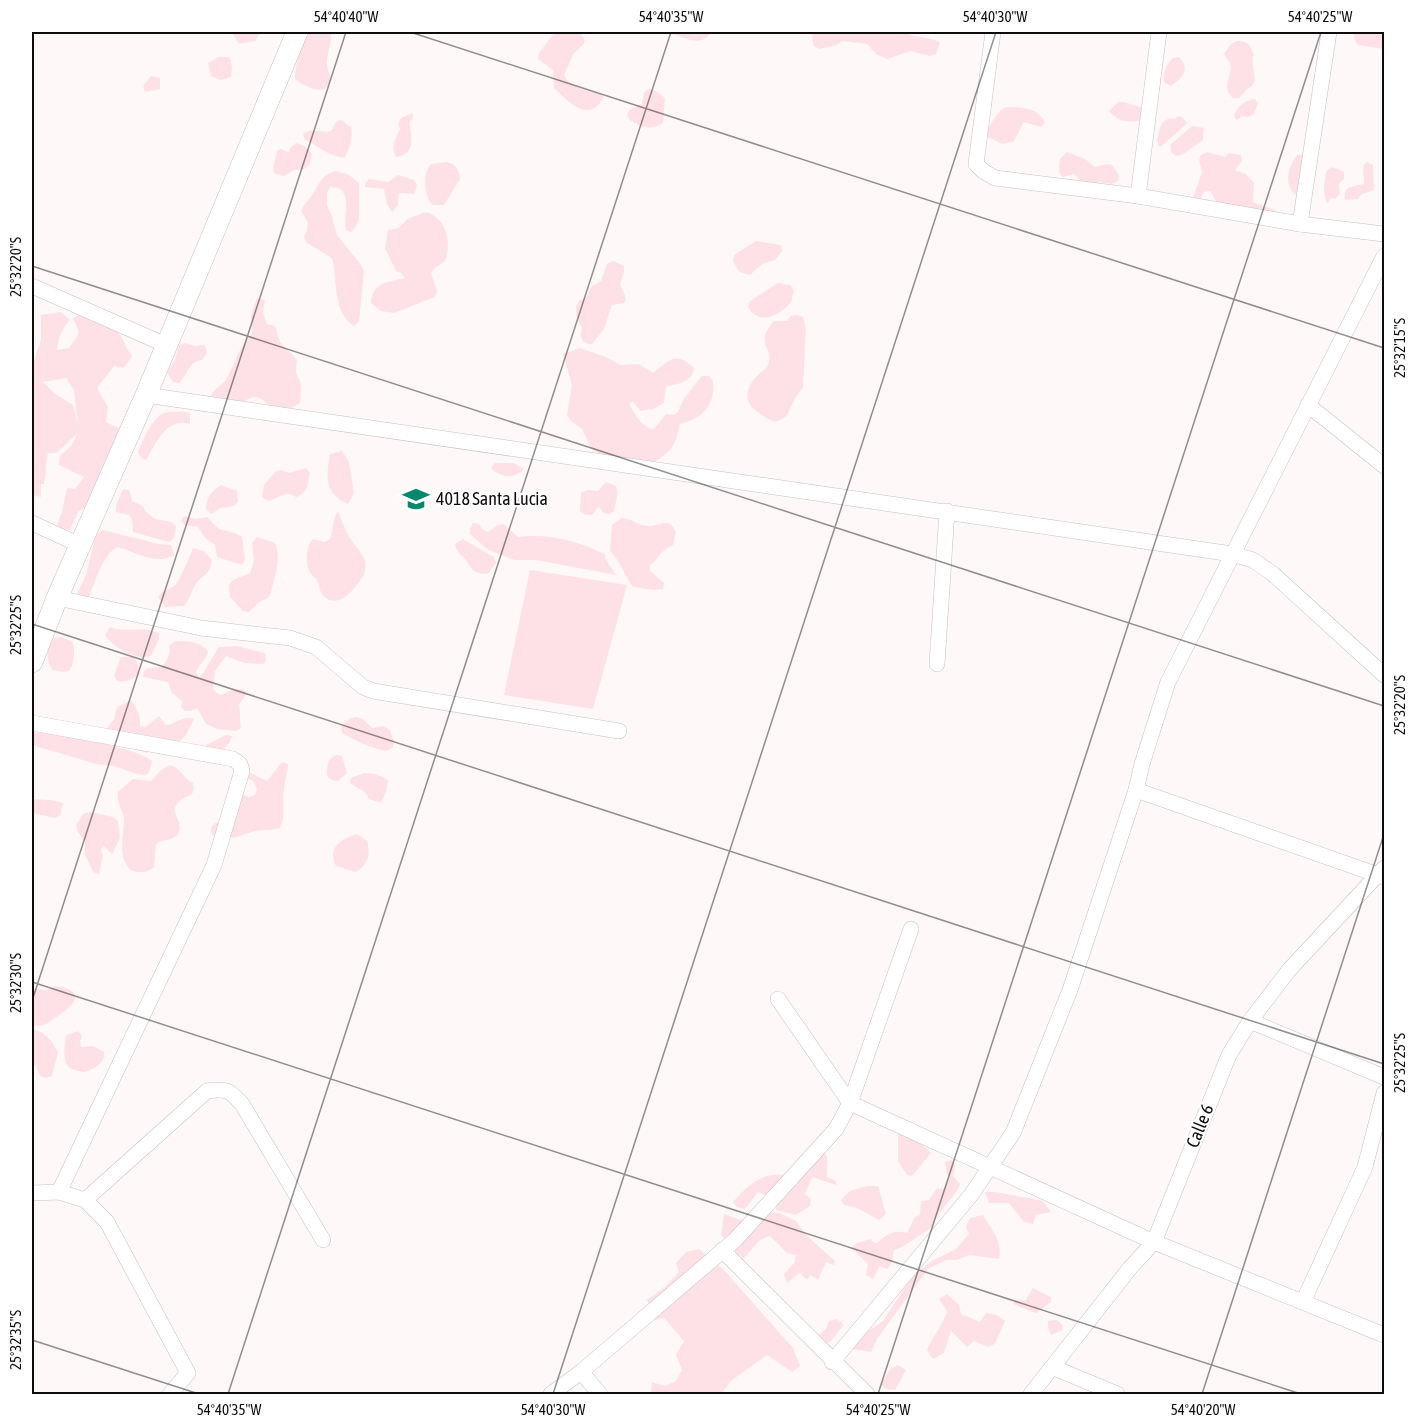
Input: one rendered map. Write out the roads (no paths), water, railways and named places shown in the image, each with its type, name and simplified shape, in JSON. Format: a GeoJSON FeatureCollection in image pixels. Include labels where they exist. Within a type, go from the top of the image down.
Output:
{"type":"FeatureCollection","features":[{"type":"Feature","properties":{"kind":"street"},"geometry":{"type":"LineString","coordinates":[[32,662],[297,32]]}},
{"type":"Feature","properties":{"kind":"street"},"geometry":{"type":"LineString","coordinates":[[993,32],[976,164],[995,178],[1138,195],[1300,224],[1384,234]]}},
{"type":"Feature","properties":{"kind":"street"},"geometry":{"type":"LineString","coordinates":[[1138,195],[1159,32]]}},
{"type":"Feature","properties":{"kind":"street"},"geometry":{"type":"LineString","coordinates":[[1300,224],[1329,32]]}},
{"type":"Feature","properties":{"kind":"street"},"geometry":{"type":"LineString","coordinates":[[832,1362],[971,1195],[1013,1133],[1070,990],[1136,790],[1168,682],[1384,256]]}},
{"type":"Feature","properties":{"kind":"street"},"geometry":{"type":"LineString","coordinates":[[32,286],[166,345]]}},
{"type":"Feature","properties":{"kind":"street"},"geometry":{"type":"LineString","coordinates":[[146,395],[1232,554],[1253,560],[1273,574],[1384,675]]}},
{"type":"Feature","properties":{"kind":"street"},"geometry":{"type":"LineString","coordinates":[[1308,405],[1384,466]]}},
{"type":"Feature","properties":{"kind":"street"},"geometry":{"type":"LineString","coordinates":[[937,664],[947,511]]}},
{"type":"Feature","properties":{"kind":"street"},"geometry":{"type":"LineString","coordinates":[[32,523],[80,545]]}},
{"type":"Feature","properties":{"kind":"street"},"geometry":{"type":"LineString","coordinates":[[57,598],[201,628],[290,638],[316,647],[363,687],[373,691],[619,731]]}},
{"type":"Feature","properties":{"kind":"street"},"geometry":{"type":"LineString","coordinates":[[32,723],[233,759],[240,764],[242,771],[214,865],[59,1192]]}},
{"type":"Feature","properties":{"kind":"street"},"geometry":{"type":"LineString","coordinates":[[1136,790],[1383,873]]}},
{"type":"Feature","properties":{"kind":"street","name":"Calle 6"},"geometry":{"type":"LineString","coordinates":[[1030,1395],[1130,1268],[1154,1242],[1229,1055],[1250,1021],[1289,970],[1383,873]]}},
{"type":"Feature","properties":{"kind":"street"},"geometry":{"type":"LineString","coordinates":[[551,1395],[735,1240],[836,1129],[850,1103],[911,929]]}},
{"type":"Feature","properties":{"kind":"street"},"geometry":{"type":"LineString","coordinates":[[778,999],[850,1103],[1154,1242],[1384,1335]]}},
{"type":"Feature","properties":{"kind":"street"},"geometry":{"type":"LineString","coordinates":[[1250,1021],[1384,1077]]}},
{"type":"Feature","properties":{"kind":"street"},"geometry":{"type":"LineString","coordinates":[[85,1200],[207,1091],[222,1089],[230,1092],[242,1104],[323,1240]]}},
{"type":"Feature","properties":{"kind":"street"},"geometry":{"type":"LineString","coordinates":[[1303,1302],[1365,1167],[1384,1093]]}},
{"type":"Feature","properties":{"kind":"street"},"geometry":{"type":"LineString","coordinates":[[32,1193],[59,1192],[85,1200],[107,1221],[188,1374],[170,1395]]}},
{"type":"Feature","properties":{"kind":"street"},"geometry":{"type":"LineString","coordinates":[[722,1250],[867,1395]]}},
{"type":"Feature","properties":{"kind":"street"},"geometry":{"type":"LineString","coordinates":[[1052,1366],[1117,1395]]}},
{"type":"Feature","properties":{"kind":"street"},"geometry":{"type":"LineString","coordinates":[[580,1372],[600,1395]]}},
{"type":"Feature","properties":{"kind":"place","name":"4018 Santa Lucia"},"geometry":{"type":"Point","coordinates":[416,499]}}]}
